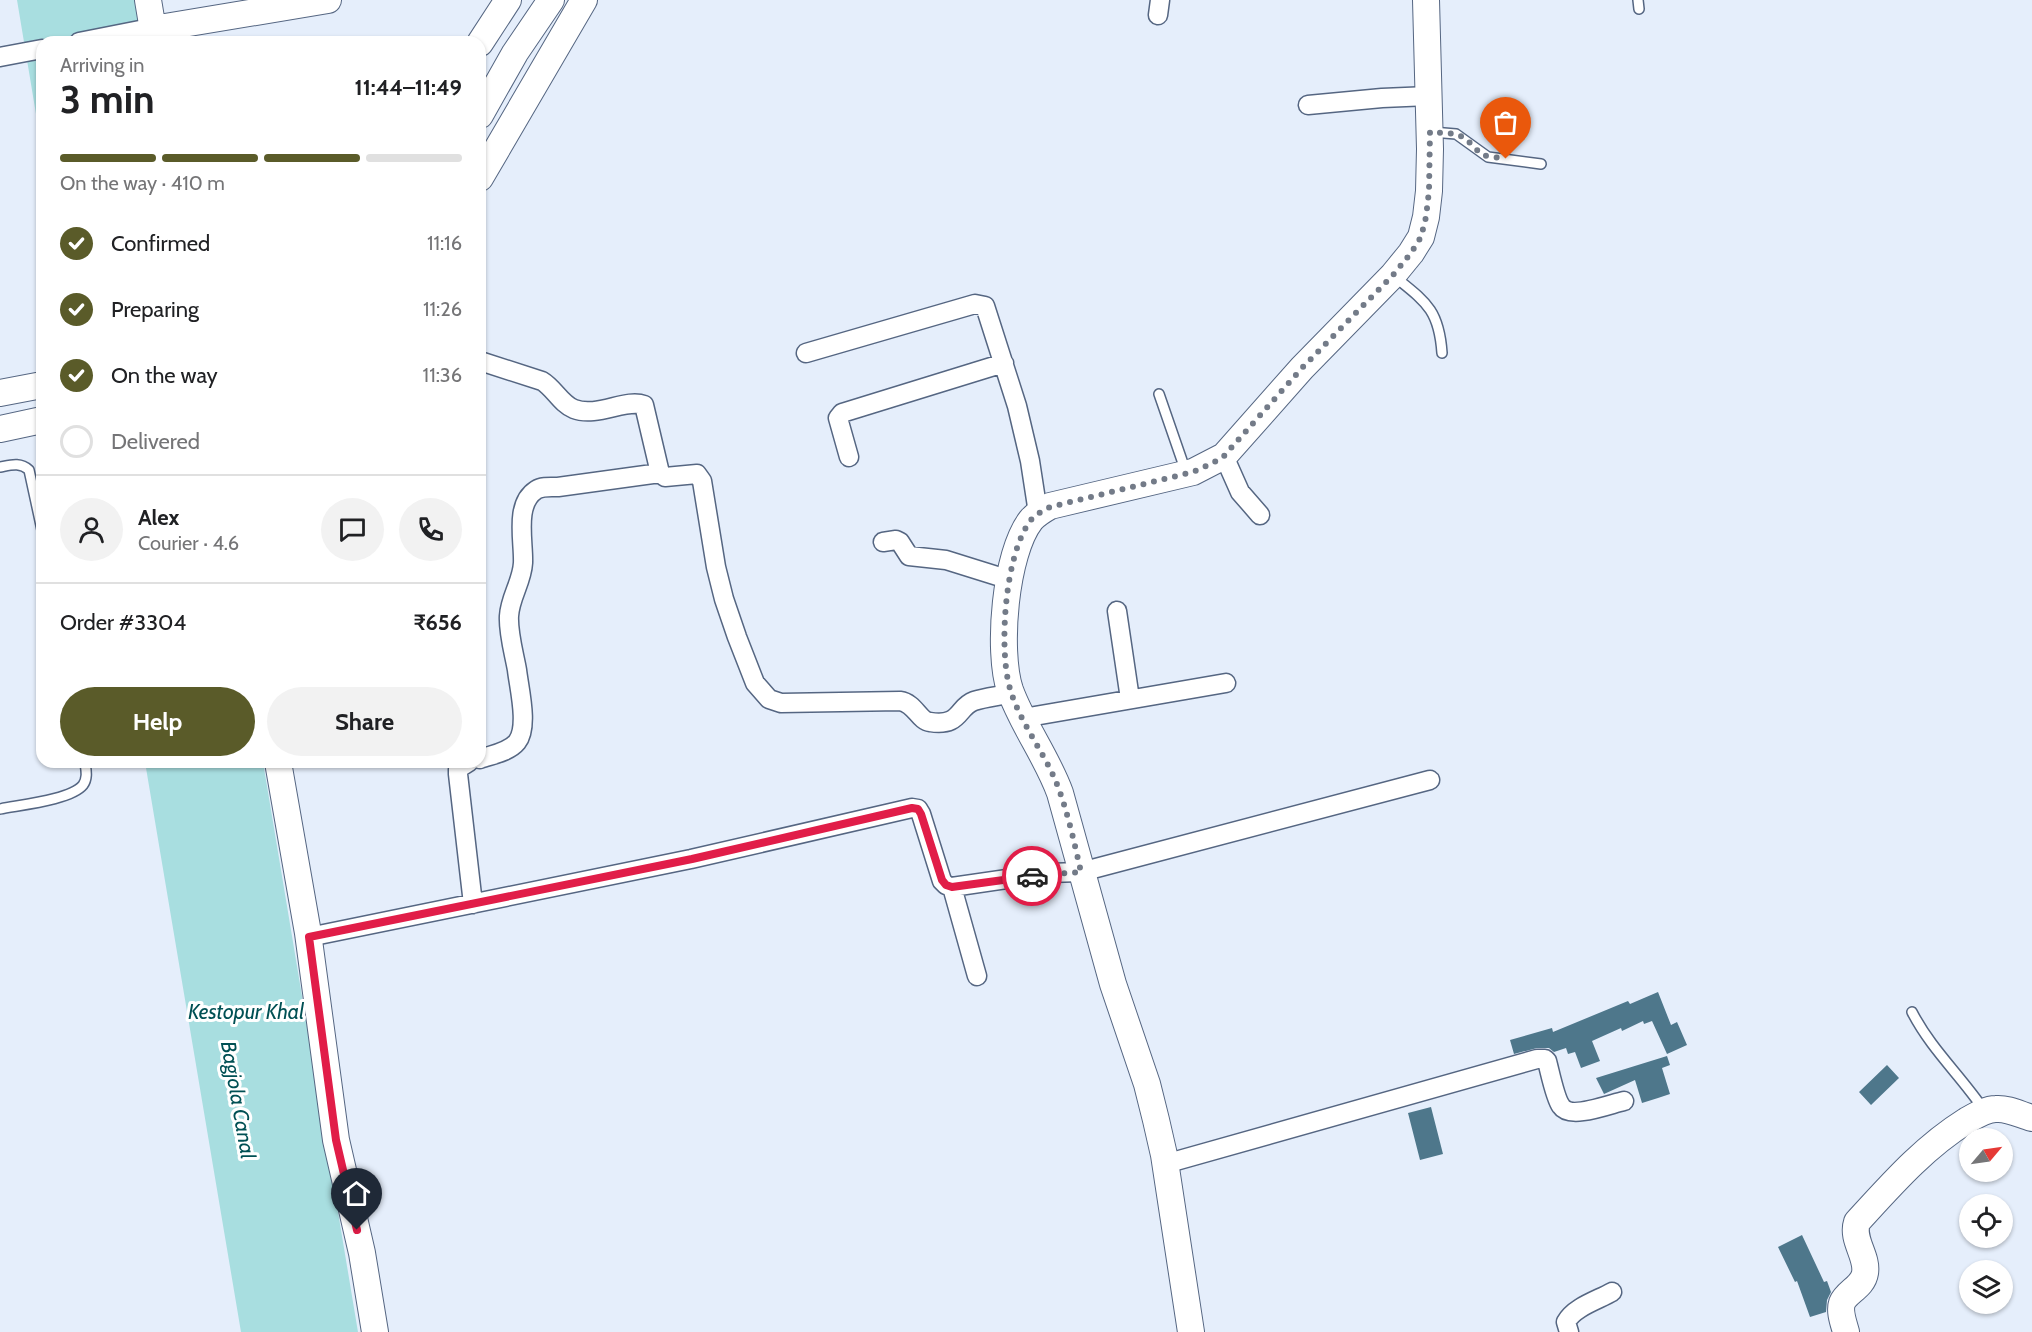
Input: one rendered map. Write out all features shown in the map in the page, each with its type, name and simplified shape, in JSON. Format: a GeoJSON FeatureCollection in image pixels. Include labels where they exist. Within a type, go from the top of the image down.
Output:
{"type":"FeatureCollection","features":[{"type":"Feature","properties":{"kind":"street"},"geometry":{"type":"LineString","coordinates":[[148,0],[152,30]]}},
{"type":"Feature","properties":{"kind":"street"},"geometry":{"type":"LineString","coordinates":[[115,36],[328,0]]}},
{"type":"Feature","properties":{"kind":"street"},"geometry":{"type":"LineString","coordinates":[[485,36],[508,0]]}},
{"type":"Feature","properties":{"kind":"street"},"geometry":{"type":"LineString","coordinates":[[486,104],[515,53],[551,0]]}},
{"type":"Feature","properties":{"kind":"street"},"geometry":{"type":"LineString","coordinates":[[1191,1332],[1165,1164],[1147,1084],[1113,984],[1053,775],[1023,718],[1012,693],[1005,666],[1005,616],[1010,580],[1015,554],[1030,521],[1038,513],[1050,507],[1186,474],[1224,456],[1302,368],[1393,275],[1411,253],[1421,237],[1429,191],[1430,132],[1426,0]]}},
{"type":"Feature","properties":{"kind":"street"},"geometry":{"type":"LineString","coordinates":[[486,168],[582,1]]}},
{"type":"Feature","properties":{"kind":"street"},"geometry":{"type":"LineString","coordinates":[[0,57],[36,50]]}},
{"type":"Feature","properties":{"kind":"street"},"geometry":{"type":"LineString","coordinates":[[1308,105],[1429,96]]}},
{"type":"Feature","properties":{"kind":"street"},"geometry":{"type":"LineString","coordinates":[[806,352],[981,304],[987,310],[1017,406],[1030,461],[1038,513]]}},
{"type":"Feature","properties":{"kind":"street"},"geometry":{"type":"LineString","coordinates":[[486,362],[542,381],[551,386],[567,405],[574,409],[586,412],[635,404],[644,405],[660,473],[665,477],[697,474],[702,481],[716,567],[724,599],[755,683],[769,699],[781,703],[900,701],[911,705],[923,719],[931,723],[952,721],[974,701],[1012,693]]}},
{"type":"Feature","properties":{"kind":"street"},"geometry":{"type":"LineString","coordinates":[[849,457],[838,418],[842,414],[1004,363]]}},
{"type":"Feature","properties":{"kind":"street"},"geometry":{"type":"LineString","coordinates":[[0,393],[36,385]]}},
{"type":"Feature","properties":{"kind":"street"},"geometry":{"type":"LineString","coordinates":[[0,429],[36,421]]}},
{"type":"Feature","properties":{"kind":"street"},"geometry":{"type":"LineString","coordinates":[[1224,456],[1240,492],[1260,515]]}},
{"type":"Feature","properties":{"kind":"street"},"geometry":{"type":"LineString","coordinates":[[486,757],[511,747],[521,734],[522,709],[509,617],[511,604],[520,583],[523,564],[523,508],[529,497],[543,487],[660,473]]}},
{"type":"Feature","properties":{"kind":"street"},"geometry":{"type":"LineString","coordinates":[[883,542],[898,540],[909,556],[946,560],[1010,580]]}},
{"type":"Feature","properties":{"kind":"street"},"geometry":{"type":"LineString","coordinates":[[1117,611],[1130,699]]}},
{"type":"Feature","properties":{"kind":"street"},"geometry":{"type":"LineString","coordinates":[[1023,718],[1226,683]]}},
{"type":"Feature","properties":{"kind":"street"},"geometry":{"type":"LineString","coordinates":[[279,768],[309,937],[336,1140],[362,1253],[375,1332]]}},
{"type":"Feature","properties":{"kind":"street"},"geometry":{"type":"LineString","coordinates":[[459,768],[473,904]]}},
{"type":"Feature","properties":{"kind":"street"},"geometry":{"type":"LineString","coordinates":[[309,937],[692,859],[912,808],[918,809],[921,814],[942,880],[946,885],[952,887],[1048,873],[1081,872],[1430,780]]}},
{"type":"Feature","properties":{"kind":"street"},"geometry":{"type":"LineString","coordinates":[[952,887],[977,976]]}},
{"type":"Feature","properties":{"kind":"street"},"geometry":{"type":"LineString","coordinates":[[1165,1164],[1537,1059],[1545,1059],[1561,1107],[1568,1112],[1581,1112],[1624,1101]]}},
{"type":"Feature","properties":{"kind":"street"},"geometry":{"type":"LineString","coordinates":[[1846,1332],[1841,1306],[1862,1281],[1865,1273],[1856,1235],[1857,1222],[1914,1161],[1948,1132],[1995,1109],[2008,1110],[2032,1118]]}},
{"type":"Feature","properties":{"kind":"street"},"geometry":{"type":"LineString","coordinates":[[1569,1332],[1566,1322],[1568,1318],[1612,1292]]}},
{"type":"Feature","properties":{"kind":"lane"},"geometry":{"type":"LineString","coordinates":[[1430,132],[1456,134],[1488,157],[1541,164]]}},
{"type":"Feature","properties":{"kind":"lane"},"geometry":{"type":"LineString","coordinates":[[1393,275],[1419,296],[1434,314],[1443,353]]}},
{"type":"Feature","properties":{"kind":"lane"},"geometry":{"type":"LineString","coordinates":[[1159,394],[1186,474]]}},
{"type":"Feature","properties":{"kind":"lane"},"geometry":{"type":"LineString","coordinates":[[0,467],[24,465],[29,470],[36,502]]}},
{"type":"Feature","properties":{"kind":"lane"},"geometry":{"type":"LineString","coordinates":[[0,809],[66,795],[84,783],[86,768]]}},
{"type":"Feature","properties":{"kind":"lane"},"geometry":{"type":"LineString","coordinates":[[1912,1012],[1935,1049],[1969,1088],[1985,1112]]}},
{"type":"Feature","properties":{"kind":"water"},"geometry":{"type":"Polygon","coordinates":[[[17,0],[135,0],[141,36],[36,36],[36,114],[17,0]]]}},
{"type":"Feature","properties":{"kind":"water","name":"Kestopur Khal"},"geometry":{"type":"Polygon","coordinates":[[[146,768],[264,768],[358,1332],[241,1332],[146,768]]]}},
{"type":"Feature","properties":{"kind":"building"},"geometry":{"type":"Polygon","coordinates":[[[1658,992],[1671,1025],[1677,1022],[1687,1045],[1667,1054],[1652,1021],[1644,1024],[1643,1021],[1592,1041],[1600,1061],[1581,1068],[1575,1052],[1568,1054],[1566,1048],[1554,1052],[1549,1048],[1537,1048],[1514,1054],[1510,1040],[1552,1028],[1553,1032],[1628,1001],[1630,1004],[1658,992]]]}},
{"type":"Feature","properties":{"kind":"building"},"geometry":{"type":"Polygon","coordinates":[[[1667,1056],[1670,1065],[1662,1068],[1670,1094],[1642,1103],[1635,1080],[1604,1094],[1596,1078],[1667,1056]]]}},
{"type":"Feature","properties":{"kind":"building"},"geometry":{"type":"Polygon","coordinates":[[[1887,1065],[1899,1078],[1871,1105],[1859,1092],[1887,1065]]]}},
{"type":"Feature","properties":{"kind":"building"},"geometry":{"type":"Polygon","coordinates":[[[1431,1107],[1443,1154],[1420,1160],[1408,1113],[1431,1107]]]}},
{"type":"Feature","properties":{"kind":"building"},"geometry":{"type":"Polygon","coordinates":[[[1802,1235],[1831,1292],[1827,1300],[1826,1312],[1810,1317],[1797,1281],[1795,1282],[1778,1247],[1802,1235]]]}},
{"type":"Feature","properties":{"kind":"way so far"},"geometry":{"type":"LineString","coordinates":[[1032,876],[1081,872],[1060,793],[1018,709],[1009,687],[1005,666],[1005,616],[1009,584],[1015,554],[1030,521],[1038,513],[1050,507],[1193,472],[1224,456],[1302,368],[1393,275],[1411,253],[1421,237],[1426,217],[1430,132],[1451,132],[1465,138],[1482,155],[1506,159]]}},
{"type":"Feature","properties":{"kind":"route"},"geometry":{"type":"LineString","coordinates":[[357,1230],[336,1140],[309,937],[692,859],[912,808],[918,809],[921,814],[942,880],[946,885],[952,887],[1032,876]]}},
{"type":"Feature","properties":{"kind":"water label","name":"Bagjola Canal"},"geometry":{"type":"Point","coordinates":[238,1100]}}]}
